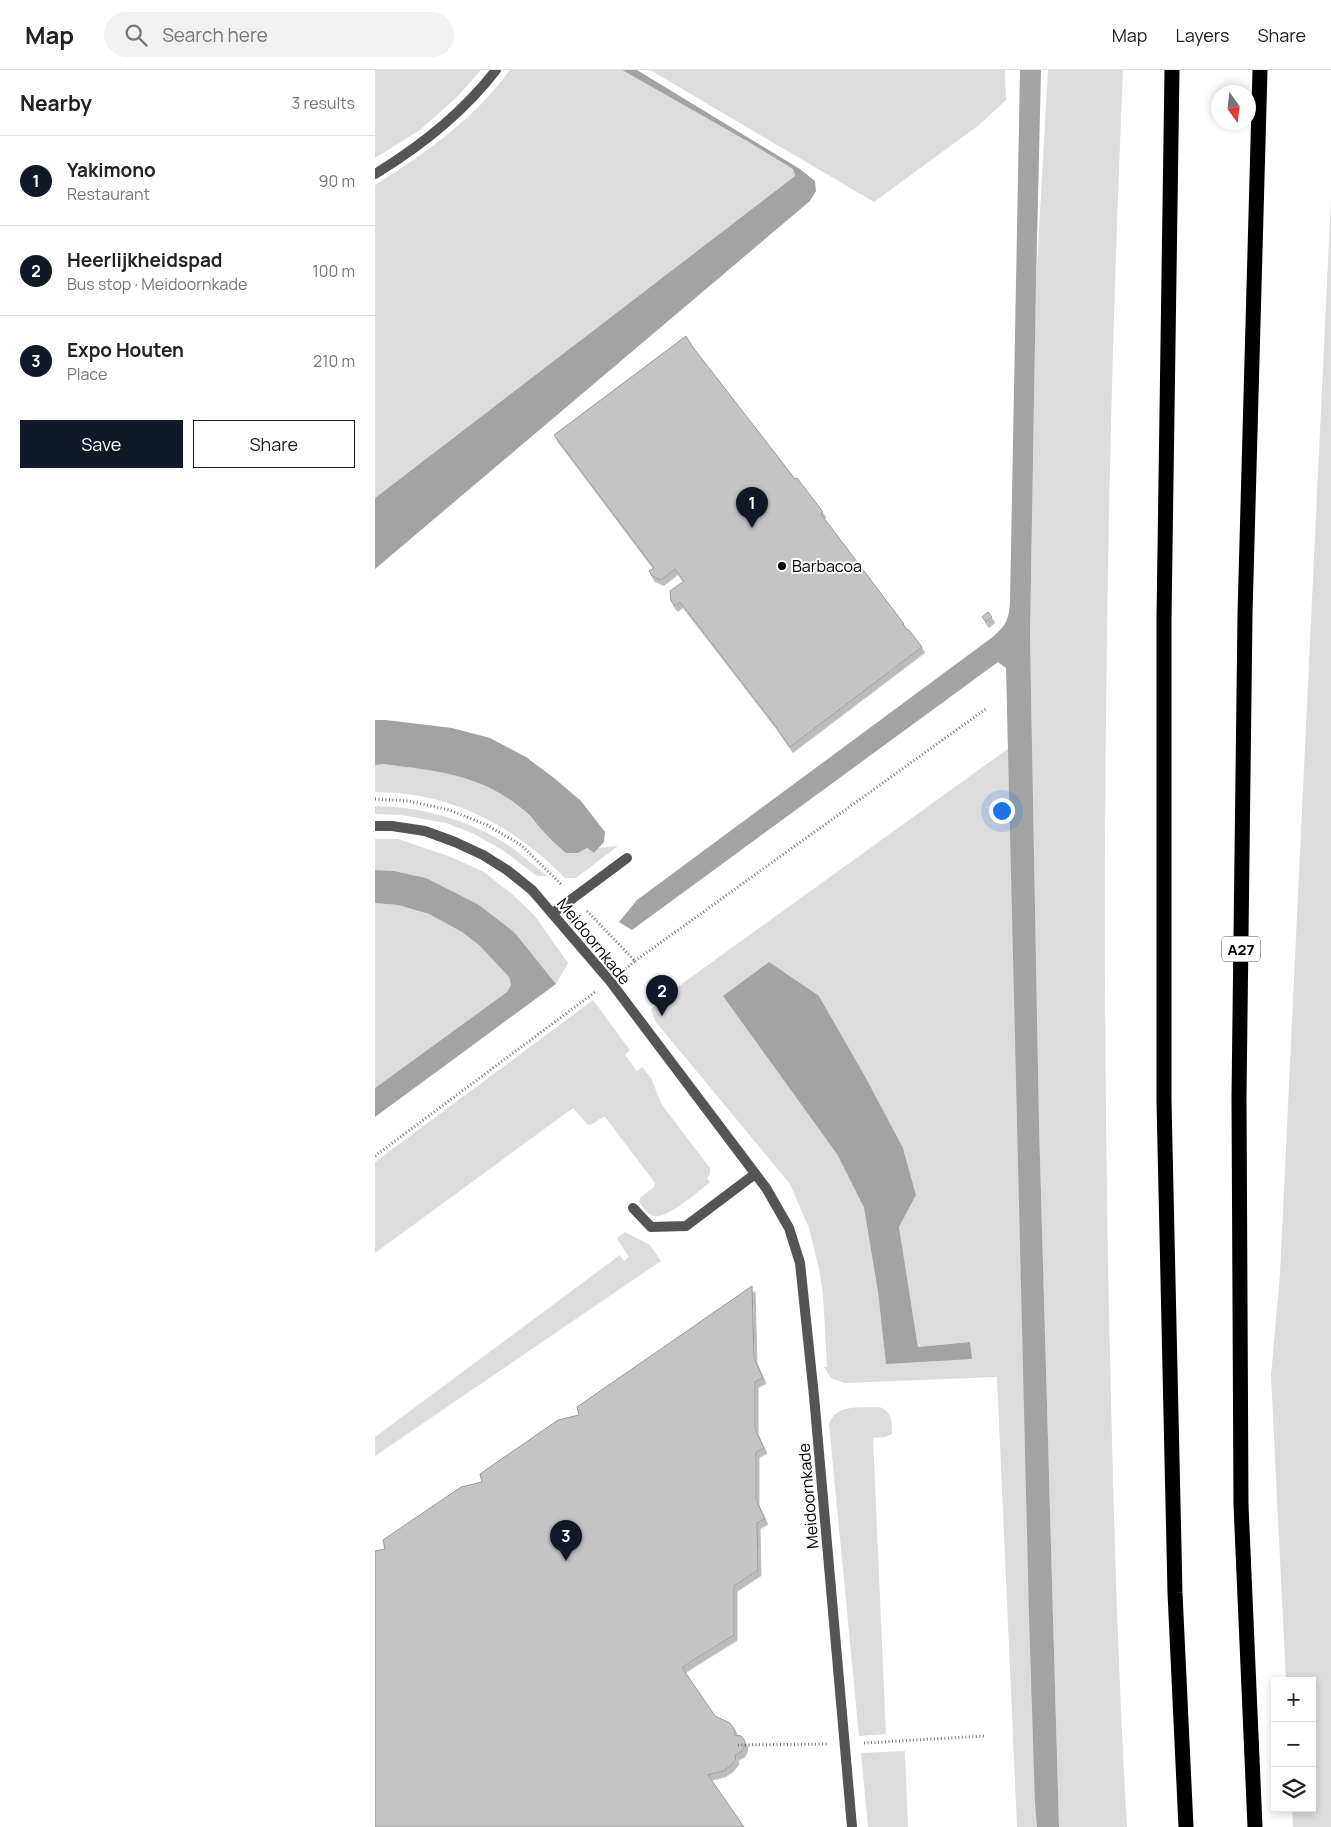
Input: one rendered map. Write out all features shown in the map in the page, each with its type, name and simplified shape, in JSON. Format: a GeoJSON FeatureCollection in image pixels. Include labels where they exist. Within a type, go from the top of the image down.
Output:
{"type":"FeatureCollection","features":[{"type":"Feature","properties":{"kind":"highway"},"geometry":{"type":"LineString","coordinates":[[1172,70],[1164,628],[1164,1101],[1175,1593],[1186,1827]]}},
{"type":"Feature","properties":{"kind":"highway","name":"A27"},"geometry":{"type":"LineString","coordinates":[[1255,1827],[1241,1505],[1239,1097],[1245,614],[1260,70]]}},
{"type":"Feature","properties":{"kind":"street"},"geometry":{"type":"LineString","coordinates":[[375,174],[413,149],[441,127],[465,106],[496,70]]}},
{"type":"Feature","properties":{"kind":"street","name":"Meidoornkade"},"geometry":{"type":"LineString","coordinates":[[375,826],[392,826],[425,832],[455,842],[483,855],[507,870],[532,890],[609,981],[766,1188],[789,1228],[800,1263],[814,1396],[852,1827]]}},
{"type":"Feature","properties":{"kind":"street"},"geometry":{"type":"LineString","coordinates":[[553,913],[627,858]]}},
{"type":"Feature","properties":{"kind":"street"},"geometry":{"type":"LineString","coordinates":[[633,1208],[651,1227],[686,1226],[755,1174]]}},
{"type":"Feature","properties":{"kind":"path"},"geometry":{"type":"LineString","coordinates":[[635,961],[987,708]]}},
{"type":"Feature","properties":{"kind":"path"},"geometry":{"type":"LineString","coordinates":[[375,1156],[609,981]]}},
{"type":"Feature","properties":{"kind":"shaded area"},"geometry":{"type":"Polygon","coordinates":[[[375,70],[481,70],[456,98],[420,130],[375,158],[375,70]]]}},
{"type":"Feature","properties":{"kind":"shaded area"},"geometry":{"type":"Polygon","coordinates":[[[510,70],[622,70],[793,169],[795,176],[375,498],[375,185],[448,134],[481,104],[510,70]]]}},
{"type":"Feature","properties":{"kind":"shaded area"},"geometry":{"type":"Polygon","coordinates":[[[622,70],[637,70],[800,169],[815,181],[816,191],[810,201],[375,569],[375,498],[795,176],[793,169],[622,70]]]}},
{"type":"Feature","properties":{"kind":"shaded area"},"geometry":{"type":"Polygon","coordinates":[[[650,70],[1005,70],[1006,100],[979,125],[874,202],[650,70]]]}},
{"type":"Feature","properties":{"kind":"shaded area"},"geometry":{"type":"Polygon","coordinates":[[[1020,70],[1041,70],[1030,636],[1039,1123],[1059,1827],[1037,1827],[1035,1803],[1006,668],[998,662],[632,930],[619,922],[637,900],[994,636],[1007,621],[1010,601],[1020,70]]]}},
{"type":"Feature","properties":{"kind":"shaded area"},"geometry":{"type":"Polygon","coordinates":[[[1048,70],[1123,70],[1117,219],[1106,666],[1105,964],[1108,1262],[1113,1474],[1117,1615],[1127,1827],[1059,1827],[1039,1123],[1030,636],[1036,284],[1048,70]]]}},
{"type":"Feature","properties":{"kind":"shaded area"},"geometry":{"type":"Polygon","coordinates":[[[1331,199],[1331,1827],[1293,1827],[1292,1812],[1316,1812],[1316,1677],[1286,1677],[1271,1376],[1280,1274],[1331,199]]]}},
{"type":"Feature","properties":{"kind":"shaded area"},"geometry":{"type":"Polygon","coordinates":[[[375,720],[452,728],[490,738],[526,757],[581,801],[605,832],[604,842],[594,853],[587,848],[578,853],[566,853],[548,837],[525,811],[508,798],[491,789],[458,776],[441,772],[384,764],[375,765],[375,720]]]}},
{"type":"Feature","properties":{"kind":"shaded area"},"geometry":{"type":"Polygon","coordinates":[[[1009,748],[1037,1827],[1017,1827],[997,1377],[844,1383],[831,1378],[824,1367],[827,1367],[823,1294],[819,1269],[809,1228],[790,1184],[655,1021],[651,1009],[683,983],[1009,748]],[[819,996],[837,1154],[864,1209],[878,1292],[886,1363],[970,1342],[918,1347],[899,1227],[916,1195],[903,1148],[819,996]]]}},
{"type":"Feature","properties":{"kind":"shaded area"},"geometry":{"type":"Polygon","coordinates":[[[384,764],[444,772],[474,780],[503,795],[526,812],[545,833],[578,853],[587,848],[594,853],[598,848],[618,846],[576,878],[565,878],[531,847],[493,822],[472,812],[429,798],[402,793],[375,792],[375,765],[384,764]]]}},
{"type":"Feature","properties":{"kind":"shaded area"},"geometry":{"type":"Polygon","coordinates":[[[375,806],[428,812],[463,823],[511,847],[547,876],[537,876],[501,849],[472,833],[446,823],[401,815],[375,814],[375,806]]]}},
{"type":"Feature","properties":{"kind":"shaded area"},"geometry":{"type":"Polygon","coordinates":[[[375,839],[398,839],[451,857],[484,872],[513,895],[535,916],[568,963],[556,984],[515,933],[426,878],[394,871],[375,870],[375,839]]]}},
{"type":"Feature","properties":{"kind":"shaded area"},"geometry":{"type":"Polygon","coordinates":[[[375,870],[394,871],[426,878],[479,905],[515,933],[556,984],[375,1117],[375,1088],[507,992],[511,985],[509,977],[479,945],[462,932],[429,914],[398,905],[375,903],[375,870]]]}},
{"type":"Feature","properties":{"kind":"shaded area"},"geometry":{"type":"Polygon","coordinates":[[[375,903],[398,905],[429,914],[462,932],[479,945],[509,977],[511,985],[507,992],[375,1088],[375,903]]]}},
{"type":"Feature","properties":{"kind":"shaded area"},"geometry":{"type":"Polygon","coordinates":[[[769,962],[819,996],[903,1148],[916,1195],[899,1227],[918,1347],[970,1342],[972,1359],[886,1364],[878,1292],[864,1208],[837,1154],[723,996],[769,962]]]}},
{"type":"Feature","properties":{"kind":"shaded area"},"geometry":{"type":"Polygon","coordinates":[[[593,1000],[630,1050],[625,1055],[637,1071],[642,1067],[651,1078],[662,1105],[710,1168],[710,1174],[707,1178],[710,1182],[691,1198],[666,1214],[659,1216],[651,1215],[639,1202],[640,1198],[654,1187],[655,1183],[605,1117],[588,1125],[573,1108],[375,1253],[375,1162],[593,1000]]]}},
{"type":"Feature","properties":{"kind":"shaded area"},"geometry":{"type":"Polygon","coordinates":[[[625,1232],[650,1245],[661,1261],[375,1456],[375,1437],[620,1255],[624,1261],[629,1257],[617,1239],[625,1232]]]}},
{"type":"Feature","properties":{"kind":"shaded area"},"geometry":{"type":"Polygon","coordinates":[[[857,1407],[879,1407],[889,1414],[892,1430],[892,1434],[885,1437],[873,1438],[886,1734],[859,1736],[829,1424],[832,1417],[843,1410],[857,1407]]]}},
{"type":"Feature","properties":{"kind":"shaded area"},"geometry":{"type":"Polygon","coordinates":[[[905,1751],[908,1827],[868,1827],[861,1753],[905,1751]]]}},
{"type":"Feature","properties":{"kind":"building"},"geometry":{"type":"Polygon","coordinates":[[[686,336],[795,479],[797,478],[823,512],[821,514],[907,630],[922,647],[790,747],[680,602],[675,606],[671,601],[670,591],[684,581],[675,569],[661,580],[652,576],[649,571],[654,568],[554,435],[686,336]]]}},
{"type":"Feature","properties":{"kind":"building"},"geometry":{"type":"Polygon","coordinates":[[[988,612],[992,617],[986,622],[982,617],[988,612]]]}},
{"type":"Feature","properties":{"kind":"building"},"geometry":{"type":"Polygon","coordinates":[[[752,1286],[754,1358],[763,1378],[755,1382],[755,1429],[764,1448],[756,1452],[756,1500],[765,1519],[757,1523],[758,1570],[734,1586],[734,1635],[683,1667],[715,1716],[730,1723],[735,1730],[735,1735],[741,1736],[745,1741],[744,1748],[735,1755],[736,1759],[730,1766],[723,1771],[708,1775],[744,1827],[375,1827],[375,1551],[385,1549],[383,1540],[461,1487],[482,1482],[480,1474],[558,1420],[579,1415],[577,1407],[752,1286]]]}},
{"type":"Feature","properties":{"kind":"place","name":"Yakimono"},"geometry":{"type":"Point","coordinates":[752,528]}},
{"type":"Feature","properties":{"kind":"place","name":"Barbacoa"},"geometry":{"type":"Point","coordinates":[782,566]}},
{"type":"Feature","properties":{"kind":"place","name":"Heerlijkheidspad"},"geometry":{"type":"Point","coordinates":[662,1016]}},
{"type":"Feature","properties":{"kind":"place","name":"Expo Houten"},"geometry":{"type":"Point","coordinates":[566,1561]}}]}
